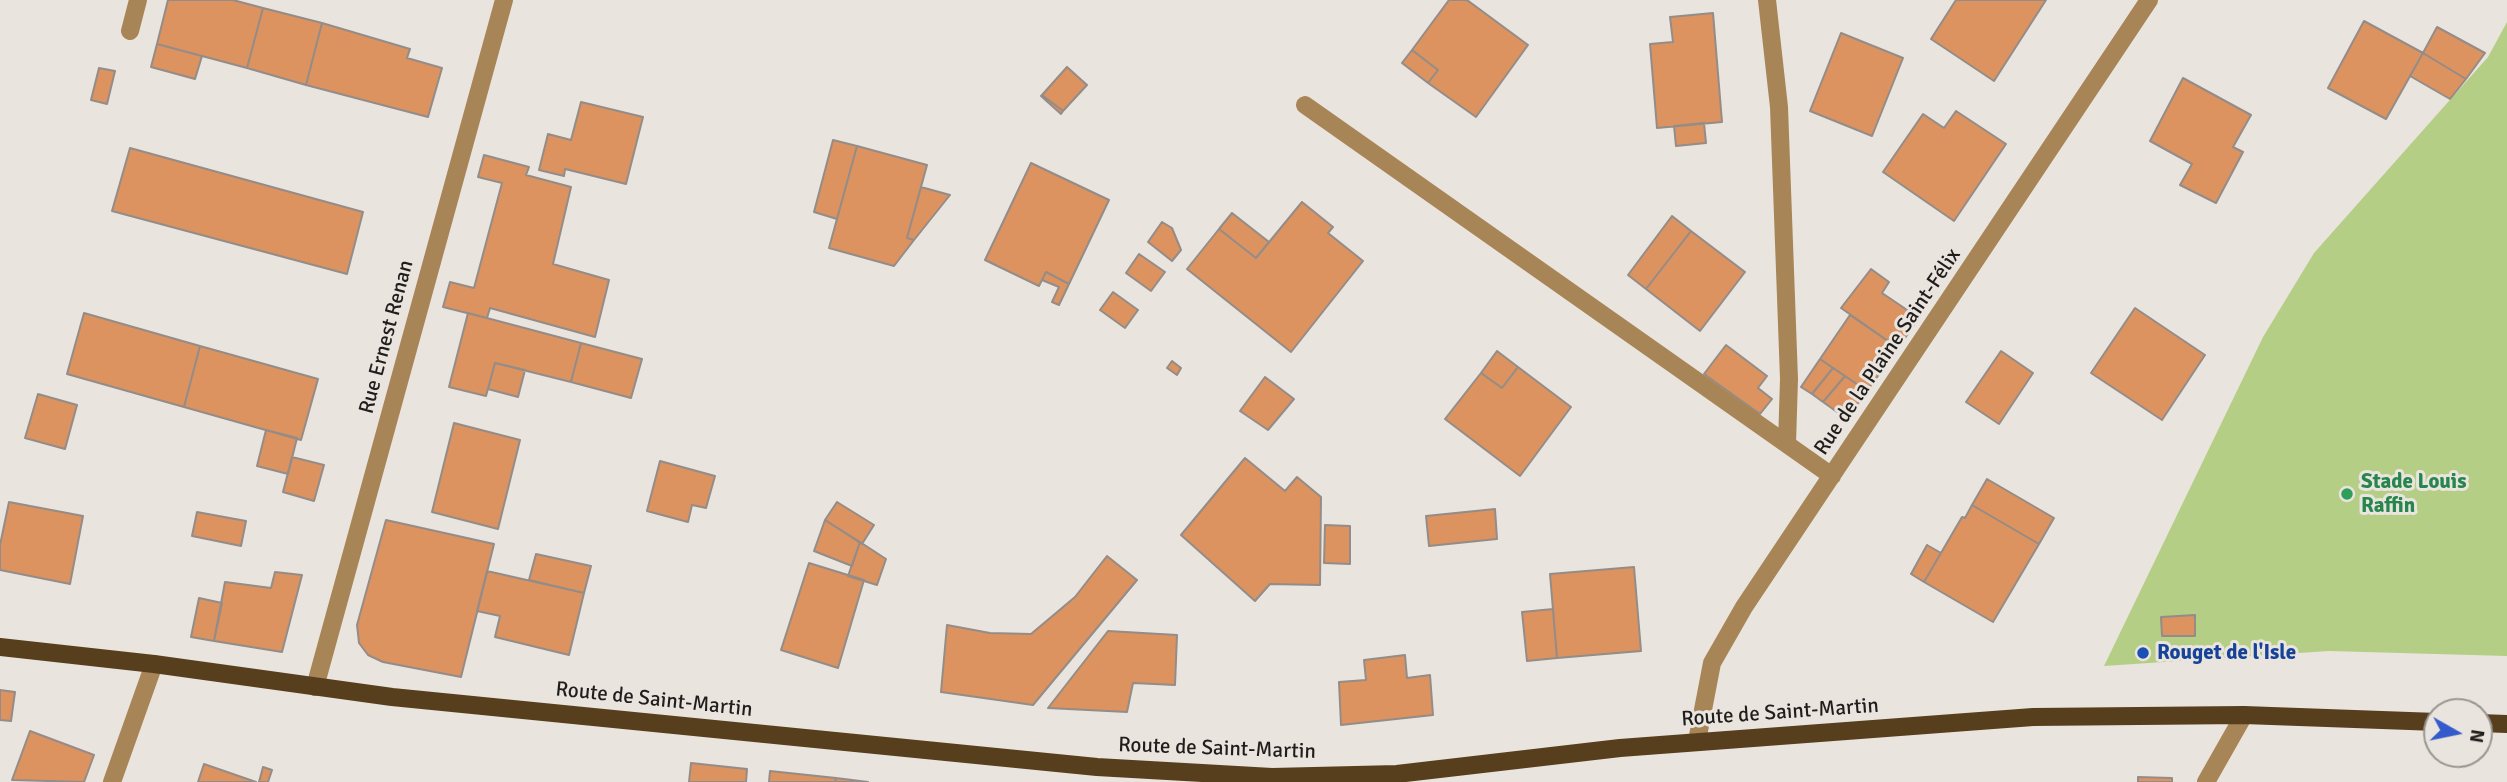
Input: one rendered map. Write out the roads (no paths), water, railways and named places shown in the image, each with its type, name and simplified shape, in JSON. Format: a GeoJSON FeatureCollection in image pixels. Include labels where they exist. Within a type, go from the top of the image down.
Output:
{"type":"FeatureCollection","features":[{"type":"Feature","properties":{"kind":"main road","name":"Route de Saint-Martin"},"geometry":{"type":"LineString","coordinates":[[0,647],[154,664],[392,697],[1097,767],[1272,777],[1397,774],[1697,741],[2033,717],[2244,715],[2423,721]]}},
{"type":"Feature","properties":{"kind":"street"},"geometry":{"type":"LineString","coordinates":[[130,31],[138,0]]}},
{"type":"Feature","properties":{"kind":"street","name":"Rue Ernest Renan"},"geometry":{"type":"LineString","coordinates":[[314,687],[504,0]]}},
{"type":"Feature","properties":{"kind":"street"},"geometry":{"type":"LineString","coordinates":[[1767,0],[1779,107],[1789,379],[1787,444]]}},
{"type":"Feature","properties":{"kind":"street","name":"Rue de la Plaine Saint-Félix"},"geometry":{"type":"LineString","coordinates":[[1697,741],[1712,663],[1744,607],[2149,0]]}},
{"type":"Feature","properties":{"kind":"street"},"geometry":{"type":"LineString","coordinates":[[1305,105],[1832,477]]}},
{"type":"Feature","properties":{"kind":"street"},"geometry":{"type":"LineString","coordinates":[[112,782],[154,664]]}},
{"type":"Feature","properties":{"kind":"street"},"geometry":{"type":"LineString","coordinates":[[2206,782],[2244,715]]}},
{"type":"Feature","properties":{"kind":"place","name":"Stade Louis Raffin"},"geometry":{"type":"Point","coordinates":[2347,494]}},
{"type":"Feature","properties":{"kind":"place","name":"Rouget de l'Isle"},"geometry":{"type":"Point","coordinates":[2143,653]}}]}
